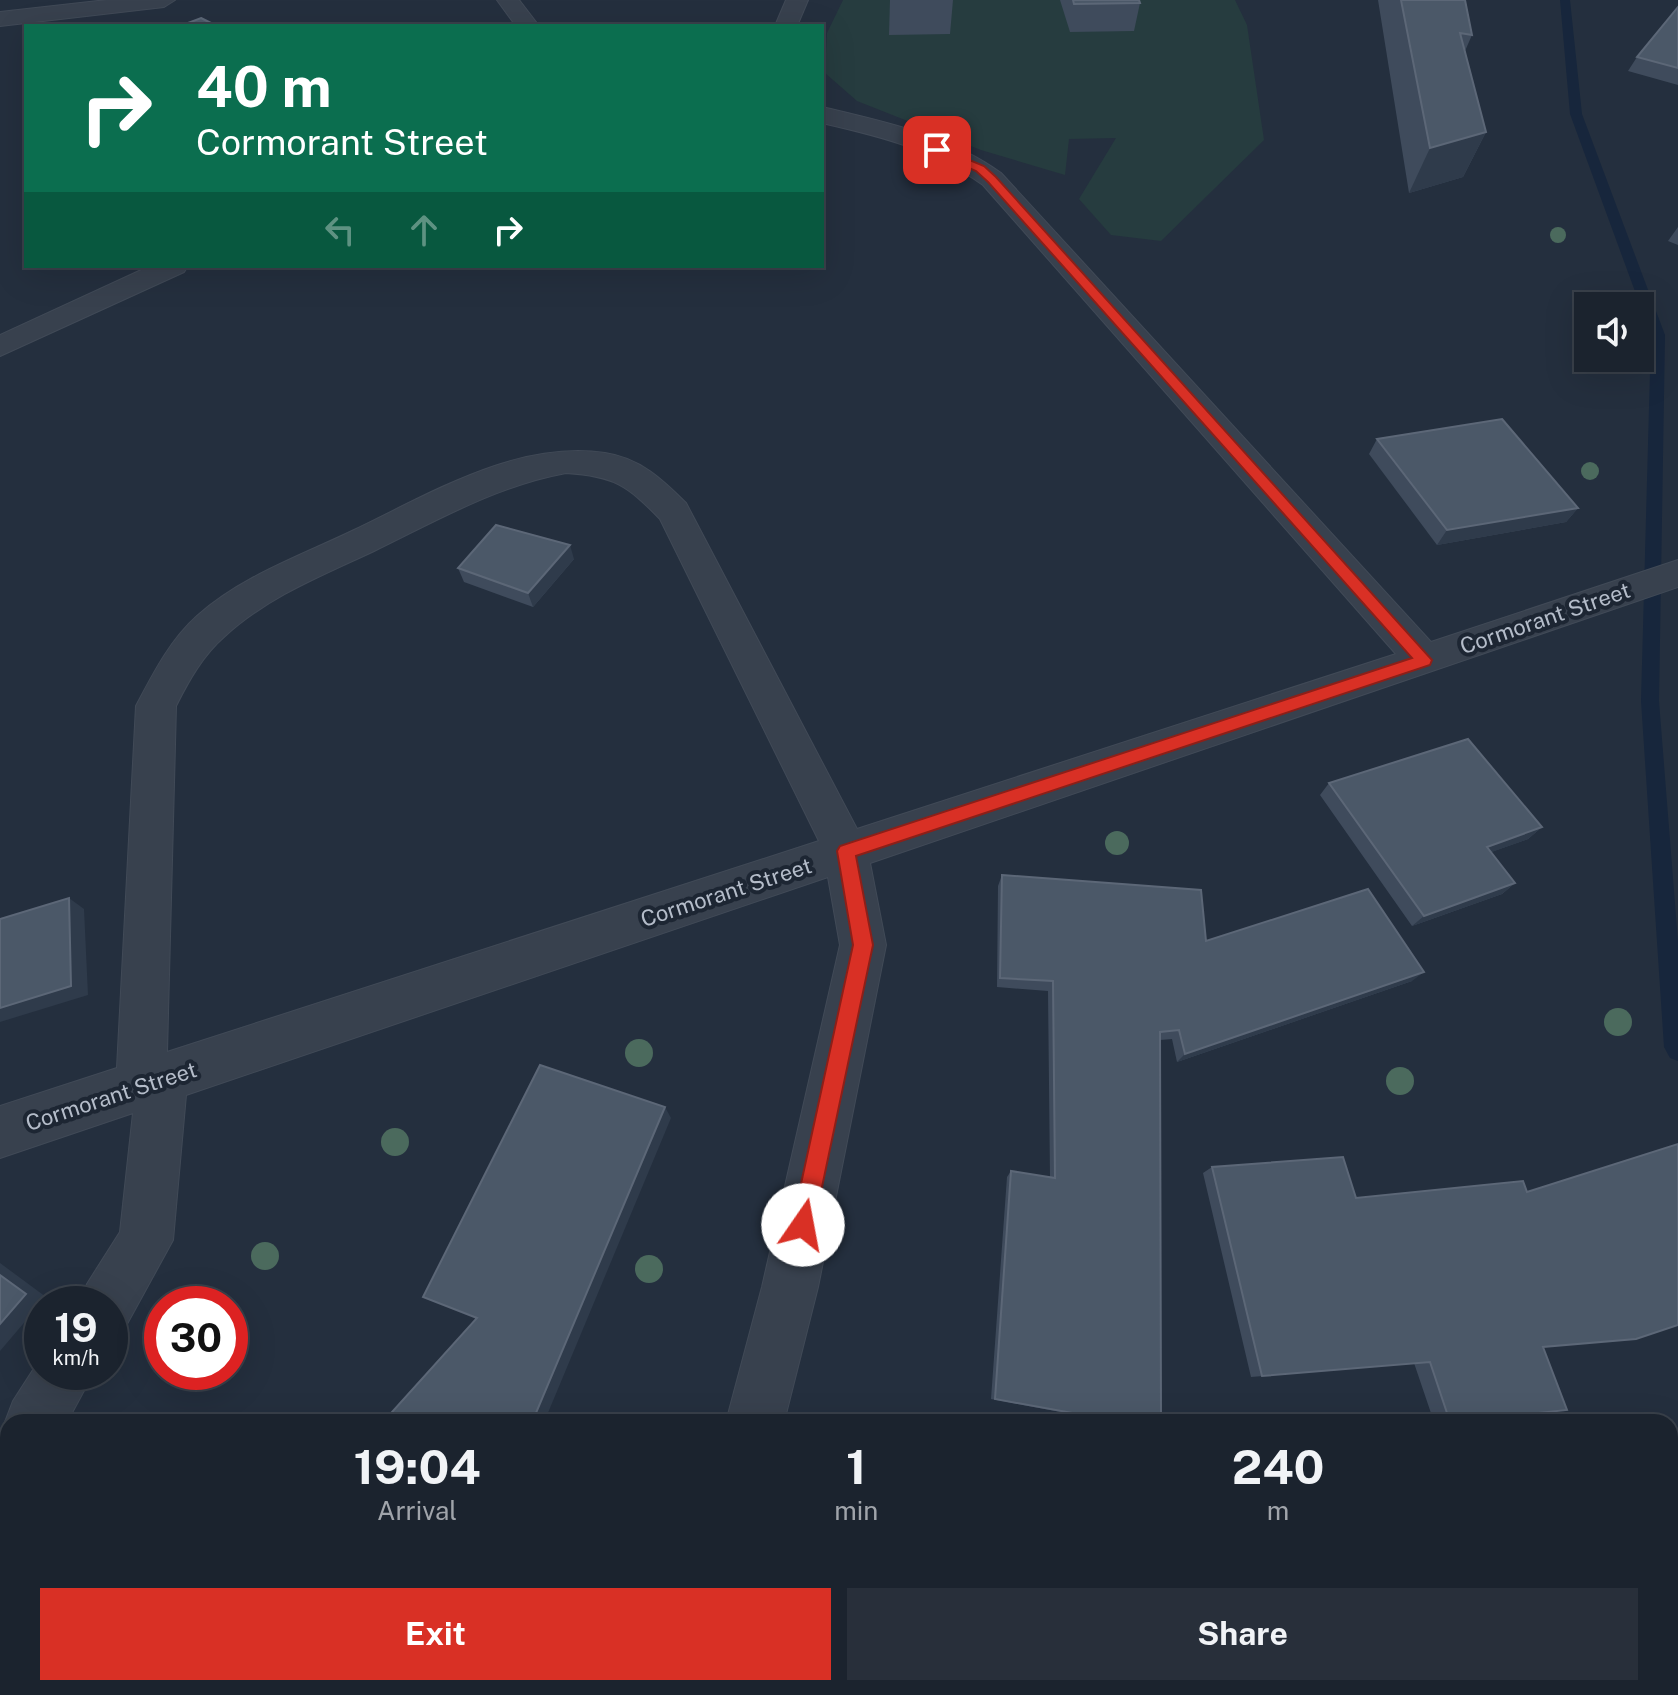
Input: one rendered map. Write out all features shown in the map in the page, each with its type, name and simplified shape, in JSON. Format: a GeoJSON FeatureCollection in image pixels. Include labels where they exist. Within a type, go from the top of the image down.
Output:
{"type":"FeatureCollection","features":[{"type":"Feature","properties":{"kind":"street"},"geometry":{"type":"LineString","coordinates":[[0,19],[164,0]]}},
{"type":"Feature","properties":{"kind":"street"},"geometry":{"type":"LineString","coordinates":[[508,0],[526,24]]}},
{"type":"Feature","properties":{"kind":"street"},"geometry":{"type":"LineString","coordinates":[[787,24],[797,0]]}},
{"type":"Feature","properties":{"kind":"street"},"geometry":{"type":"LineString","coordinates":[[824,115],[866,125],[955,156],[992,179],[1424,660]]}},
{"type":"Feature","properties":{"kind":"street"},"geometry":{"type":"LineString","coordinates":[[0,347],[170,268]]}},
{"type":"Feature","properties":{"kind":"street"},"geometry":{"type":"LineString","coordinates":[[118,1286],[146,1240],[156,706],[174,670],[219,618],[240,604],[302,569],[453,496],[522,468],[564,461],[609,466],[636,475],[660,493],[674,512],[846,851],[863,945],[790,1287],[757,1414]]}},
{"type":"Feature","properties":{"kind":"street","name":"Cormorant Street"},"geometry":{"type":"LineString","coordinates":[[0,1132],[1678,573]]}},
{"type":"Feature","properties":{"kind":"street"},"geometry":{"type":"LineString","coordinates":[[39,1414],[54,1390]]}},
{"type":"Feature","properties":{"kind":"green space"},"geometry":{"type":"Polygon","coordinates":[[[843,0],[1235,0],[1247,25],[1264,140],[1161,241],[1111,235],[1079,199],[1116,138],[1069,139],[1065,175],[981,150],[857,101],[825,73],[827,33],[843,0]]]}},
{"type":"Feature","properties":{"kind":"building"},"geometry":{"type":"Polygon","coordinates":[[[1073,0],[1139,0],[1140,3],[1074,4],[1073,0]]]}},
{"type":"Feature","properties":{"kind":"building"},"geometry":{"type":"Polygon","coordinates":[[[1401,0],[1465,0],[1472,35],[1460,33],[1486,132],[1430,148],[1401,0]]]}},
{"type":"Feature","properties":{"kind":"building"},"geometry":{"type":"Polygon","coordinates":[[[1678,7],[1678,68],[1637,57],[1678,7]]]}},
{"type":"Feature","properties":{"kind":"building"},"geometry":{"type":"Polygon","coordinates":[[[201,18],[213,24],[185,24],[201,18]]]}},
{"type":"Feature","properties":{"kind":"building"},"geometry":{"type":"Polygon","coordinates":[[[1502,419],[1578,508],[1447,530],[1377,439],[1502,419]]]}},
{"type":"Feature","properties":{"kind":"building"},"geometry":{"type":"Polygon","coordinates":[[[496,525],[570,545],[528,593],[458,568],[496,525]]]}},
{"type":"Feature","properties":{"kind":"building"},"geometry":{"type":"Polygon","coordinates":[[[1468,739],[1542,827],[1487,847],[1515,883],[1424,916],[1329,783],[1468,739]]]}},
{"type":"Feature","properties":{"kind":"building"},"geometry":{"type":"Polygon","coordinates":[[[1002,875],[1201,890],[1206,941],[1368,889],[1424,972],[1185,1054],[1179,1030],[1160,1032],[1161,1414],[1078,1414],[995,1399],[1011,1171],[1055,1178],[1053,981],[1000,978],[1002,875]]]}},
{"type":"Feature","properties":{"kind":"building"},"geometry":{"type":"Polygon","coordinates":[[[69,898],[71,986],[0,1008],[0,919],[69,898]]]}},
{"type":"Feature","properties":{"kind":"building"},"geometry":{"type":"Polygon","coordinates":[[[540,1065],[665,1107],[536,1414],[390,1414],[477,1318],[423,1297],[540,1065]]]}},
{"type":"Feature","properties":{"kind":"building"},"geometry":{"type":"Polygon","coordinates":[[[1678,1144],[1678,1325],[1636,1339],[1543,1347],[1567,1410],[1528,1414],[1447,1414],[1430,1362],[1262,1376],[1212,1167],[1343,1157],[1356,1198],[1523,1181],[1527,1192],[1678,1144]]]}},
{"type":"Feature","properties":{"kind":"building"},"geometry":{"type":"Polygon","coordinates":[[[0,1275],[24,1293],[24,1296],[0,1324],[0,1275]]]}},
{"type":"Feature","properties":{"kind":"waterway"},"geometry":{"type":"LineString","coordinates":[[1565,0],[1576,114],[1658,335],[1650,701],[1675,1047],[1678,1050]]}},
{"type":"Feature","properties":{"kind":"route"},"geometry":{"type":"LineString","coordinates":[[803,1225],[863,945],[846,851],[1424,660],[992,179],[980,169],[937,150]]}}]}
